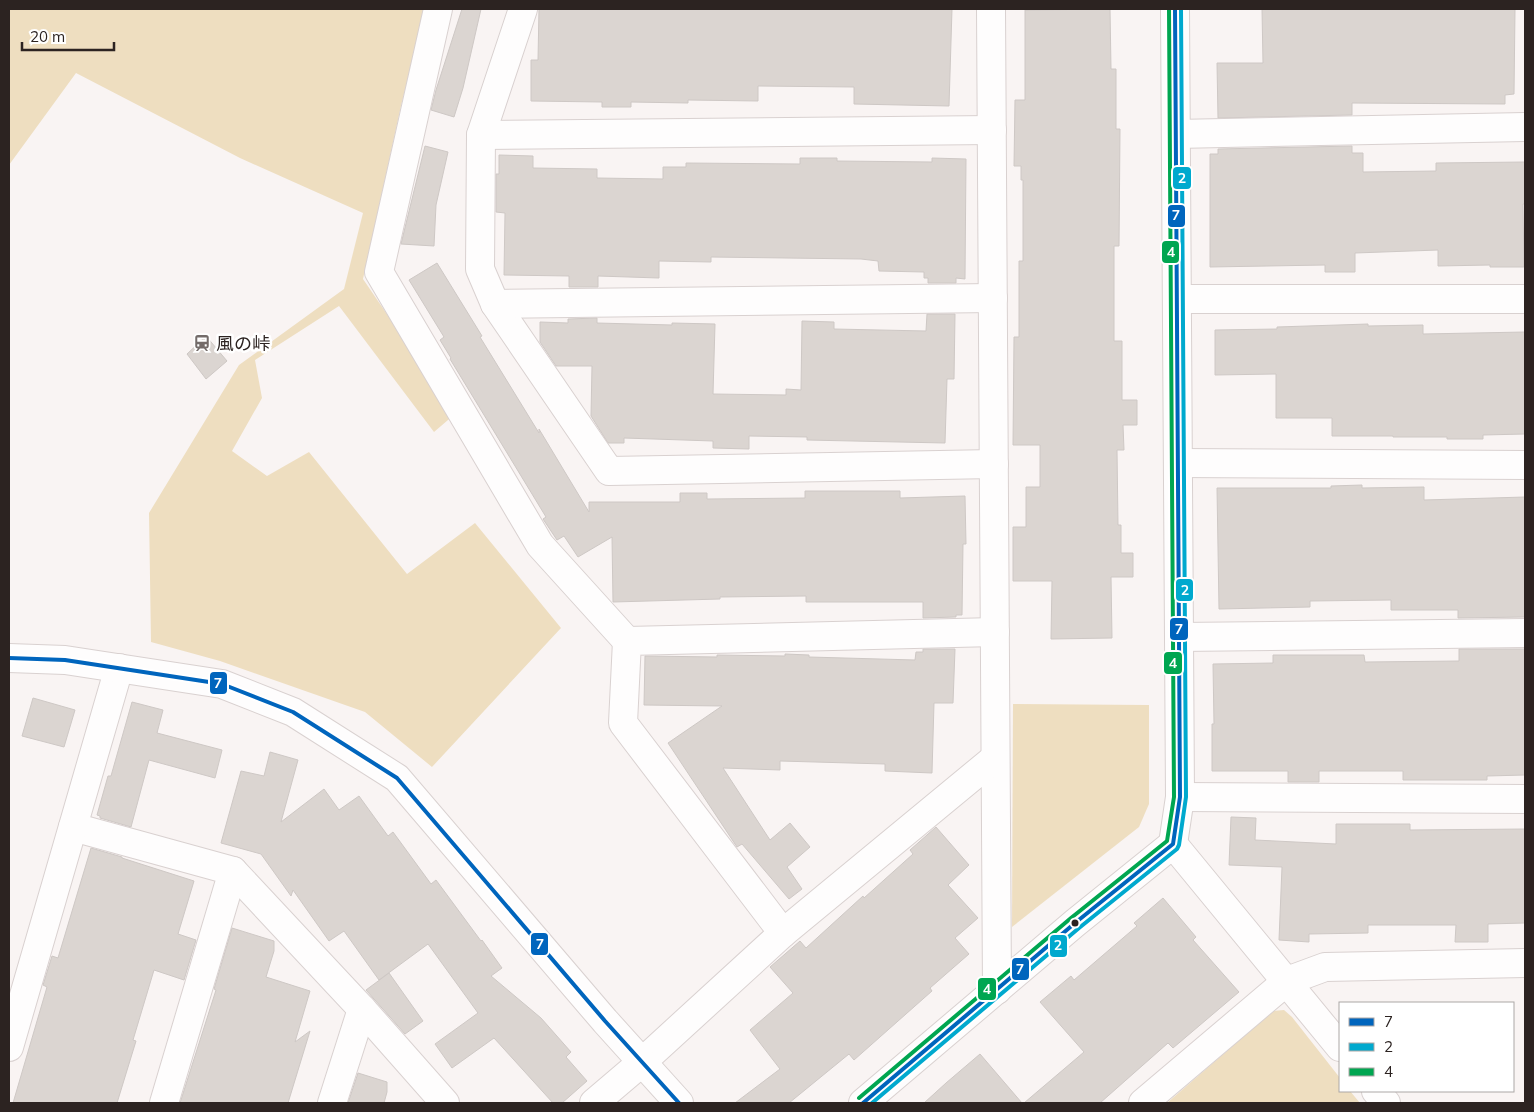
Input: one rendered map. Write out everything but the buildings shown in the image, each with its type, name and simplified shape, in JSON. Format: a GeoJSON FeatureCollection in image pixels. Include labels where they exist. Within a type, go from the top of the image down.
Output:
{"type":"FeatureCollection","features":[{"type":"Feature","properties":{"kind":"main road"},"geometry":{"type":"LineString","coordinates":[[438,9],[379,272],[540,545],[627,641],[623,723],[783,933]]}},
{"type":"Feature","properties":{"kind":"main road"},"geometry":{"type":"LineString","coordinates":[[523,9],[482,135],[480,269],[495,304],[609,470],[994,464]]}},
{"type":"Feature","properties":{"kind":"main road"},"geometry":{"type":"LineString","coordinates":[[991,9],[997,990]]}},
{"type":"Feature","properties":{"kind":"main road"},"geometry":{"type":"LineString","coordinates":[[864,1103],[1075,923],[1173,844],[1180,797],[1175,9]]}},
{"type":"Feature","properties":{"kind":"main road"},"geometry":{"type":"LineString","coordinates":[[1176,134],[1525,127]]}},
{"type":"Feature","properties":{"kind":"main road"},"geometry":{"type":"LineString","coordinates":[[482,135],[992,130]]}},
{"type":"Feature","properties":{"kind":"main road"},"geometry":{"type":"LineString","coordinates":[[495,304],[993,298]]}},
{"type":"Feature","properties":{"kind":"main road"},"geometry":{"type":"LineString","coordinates":[[1177,299],[1525,299]]}},
{"type":"Feature","properties":{"kind":"main road"},"geometry":{"type":"LineString","coordinates":[[1178,463],[1525,465]]}},
{"type":"Feature","properties":{"kind":"main road"},"geometry":{"type":"LineString","coordinates":[[627,641],[995,632]]}},
{"type":"Feature","properties":{"kind":"main road"},"geometry":{"type":"LineString","coordinates":[[1179,637],[1525,633]]}},
{"type":"Feature","properties":{"kind":"main road"},"geometry":{"type":"LineString","coordinates":[[9,658],[65,660],[222,684],[293,712],[398,778],[641,1063],[678,1103]]}},
{"type":"Feature","properties":{"kind":"main road"},"geometry":{"type":"LineString","coordinates":[[9,1047],[119,668]]}},
{"type":"Feature","properties":{"kind":"main road"},"geometry":{"type":"LineString","coordinates":[[594,1103],[641,1063],[783,933],[995,758]]}},
{"type":"Feature","properties":{"kind":"main road"},"geometry":{"type":"LineString","coordinates":[[1180,797],[1525,799]]}},
{"type":"Feature","properties":{"kind":"main road"},"geometry":{"type":"LineString","coordinates":[[73,827],[233,871],[362,1009],[445,1103]]}},
{"type":"Feature","properties":{"kind":"main road"},"geometry":{"type":"LineString","coordinates":[[1173,844],[1339,1046]]}},
{"type":"Feature","properties":{"kind":"main road"},"geometry":{"type":"LineString","coordinates":[[164,1103],[233,871]]}},
{"type":"Feature","properties":{"kind":"main road"},"geometry":{"type":"LineString","coordinates":[[1143,1103],[1287,981],[1325,967],[1525,962]]}},
{"type":"Feature","properties":{"kind":"main road"},"geometry":{"type":"LineString","coordinates":[[332,1103],[362,1009]]}},
{"type":"Feature","properties":{"kind":"main road"},"geometry":{"type":"LineString","coordinates":[[1377,1092],[1386,1103]]}},
{"type":"Feature","properties":{"kind":"shaded area"},"geometry":{"type":"Polygon","coordinates":[[[9,9],[425,9],[401,106],[363,279],[455,414],[434,432],[339,306],[255,360],[262,398],[232,451],[267,476],[309,452],[407,574],[475,523],[561,628],[432,767],[365,712],[220,661],[151,642],[149,513],[239,365],[344,289],[363,213],[240,158],[76,73],[9,165],[9,9]]]}},
{"type":"Feature","properties":{"kind":"shaded area"},"geometry":{"type":"Polygon","coordinates":[[[1013,704],[1149,705],[1149,804],[1139,827],[1012,927],[1013,704]]]}},
{"type":"Feature","properties":{"kind":"shaded area"},"geometry":{"type":"Polygon","coordinates":[[[1284,1010],[1292,1017],[1339,1077],[1339,1092],[1351,1092],[1360,1103],[1167,1103],[1273,1011],[1284,1010]]]}},
{"type":"Feature","properties":{"kind":"transit line","name":"4"},"geometry":{"type":"LineString","coordinates":[[859,1098],[1071,918],[1167,841],[1174,797],[1169,9]]}},
{"type":"Feature","properties":{"kind":"transit line","name":"7"},"geometry":{"type":"LineString","coordinates":[[863,1103],[1075,923],[1173,844],[1180,797],[1175,9]]}},
{"type":"Feature","properties":{"kind":"transit line","name":"2"},"geometry":{"type":"LineString","coordinates":[[872,1103],[1079,928],[1177,849],[1179,845],[1186,797],[1181,9]]}},
{"type":"Feature","properties":{"kind":"transit line","name":"7"},"geometry":{"type":"LineString","coordinates":[[9,658],[65,660],[222,684],[293,712],[397,778],[605,1021],[679,1103]]}},
{"type":"Feature","properties":{"kind":"place","name":"風の峠"},"geometry":{"type":"Point","coordinates":[202,343]}}]}
